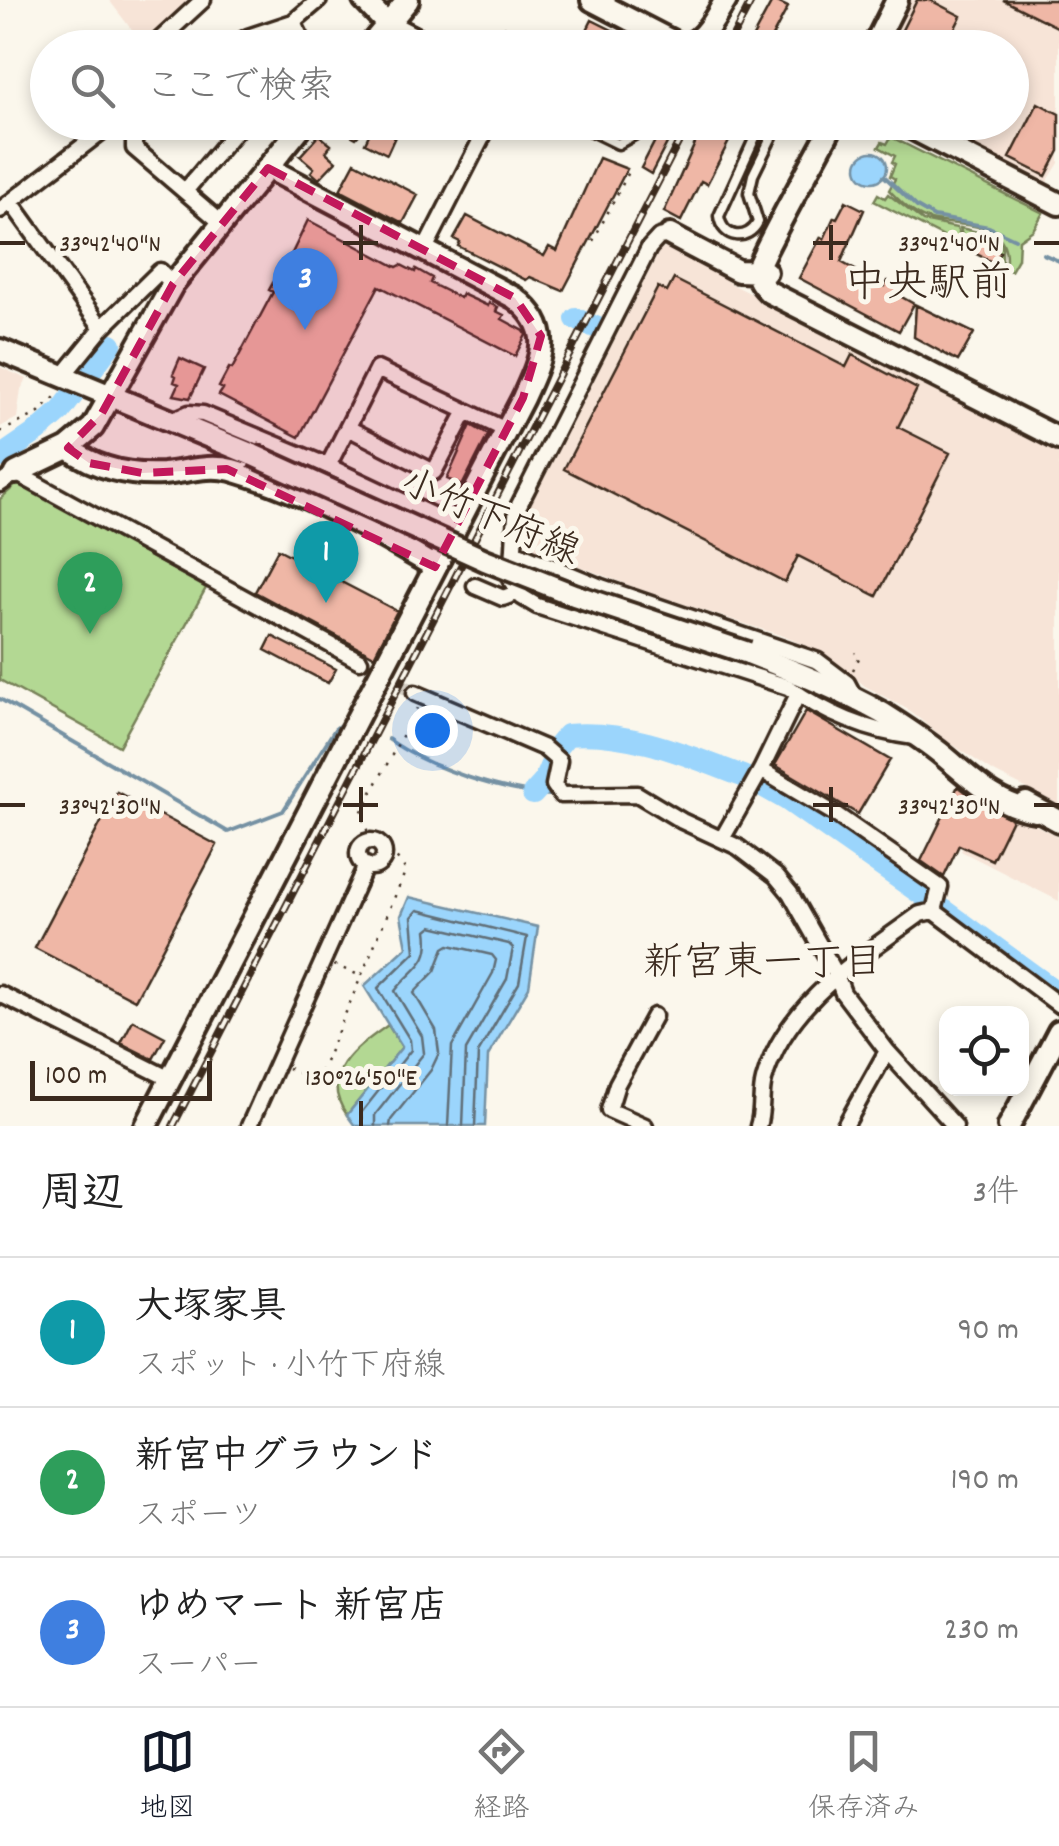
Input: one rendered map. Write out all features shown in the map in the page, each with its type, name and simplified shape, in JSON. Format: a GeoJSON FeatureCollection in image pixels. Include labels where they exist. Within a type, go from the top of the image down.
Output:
{"type":"FeatureCollection","features":[{"type":"Feature","properties":{"kind":"street"},"geometry":{"type":"LineString","coordinates":[[172,30],[204,0]]}},
{"type":"Feature","properties":{"kind":"street"},"geometry":{"type":"LineString","coordinates":[[269,30],[293,22],[319,0]]}},
{"type":"Feature","properties":{"kind":"street"},"geometry":{"type":"LineString","coordinates":[[364,0],[387,24],[398,30]]}},
{"type":"Feature","properties":{"kind":"street"},"geometry":{"type":"LineString","coordinates":[[382,30],[408,0]]}},
{"type":"Feature","properties":{"kind":"street"},"geometry":{"type":"LineString","coordinates":[[592,0],[649,30]]}},
{"type":"Feature","properties":{"kind":"street"},"geometry":{"type":"LineString","coordinates":[[705,30],[726,0]]}},
{"type":"Feature","properties":{"kind":"street"},"geometry":{"type":"LineString","coordinates":[[882,30],[897,0]]}},
{"type":"Feature","properties":{"kind":"street"},"geometry":{"type":"LineString","coordinates":[[293,22],[297,30]]}},
{"type":"Feature","properties":{"kind":"street"},"geometry":{"type":"LineString","coordinates":[[91,140],[6,206],[102,328]]}},
{"type":"Feature","properties":{"kind":"street"},"geometry":{"type":"LineString","coordinates":[[134,140],[134,148],[224,224]]}},
{"type":"Feature","properties":{"kind":"street"},"geometry":{"type":"LineString","coordinates":[[186,190],[228,140]]}},
{"type":"Feature","properties":{"kind":"street"},"geometry":{"type":"LineString","coordinates":[[8,478],[68,448],[93,427],[102,395],[173,284],[291,140]]}},
{"type":"Feature","properties":{"kind":"street"},"geometry":{"type":"LineString","coordinates":[[424,249],[481,140]]}},
{"type":"Feature","properties":{"kind":"street"},"geometry":{"type":"LineString","coordinates":[[825,140],[798,184],[761,273],[770,292],[1059,438]]}},
{"type":"Feature","properties":{"kind":"street"},"geometry":{"type":"LineString","coordinates":[[937,140],[1057,198]]}},
{"type":"Feature","properties":{"kind":"street"},"geometry":{"type":"LineString","coordinates":[[146,1126],[457,527],[540,358],[539,326],[516,298],[268,168]]}},
{"type":"Feature","properties":{"kind":"street"},"geometry":{"type":"LineString","coordinates":[[920,738],[888,734],[855,723],[797,696],[788,687],[522,598],[510,579],[516,552],[517,509],[649,248],[659,237],[670,235],[738,271],[761,273],[779,289],[1059,430]]}},
{"type":"Feature","properties":{"kind":"street"},"geometry":{"type":"LineString","coordinates":[[66,379],[102,328],[160,271],[173,284]]}},
{"type":"Feature","properties":{"kind":"street","name":"小竹下府線"},"geometry":{"type":"LineString","coordinates":[[0,350],[253,455],[485,560],[820,681],[1059,821]]}},
{"type":"Feature","properties":{"kind":"street"},"geometry":{"type":"LineString","coordinates":[[328,466],[377,369],[506,430]]}},
{"type":"Feature","properties":{"kind":"street"},"geometry":{"type":"LineString","coordinates":[[169,422],[189,412],[203,414],[328,466],[457,527]]}},
{"type":"Feature","properties":{"kind":"street"},"geometry":{"type":"LineString","coordinates":[[348,428],[434,472],[465,413]]}},
{"type":"Feature","properties":{"kind":"street"},"geometry":{"type":"LineString","coordinates":[[68,448],[89,463],[117,470],[162,474],[210,467],[247,475],[310,502],[435,567]]}},
{"type":"Feature","properties":{"kind":"street"},"geometry":{"type":"LineString","coordinates":[[8,478],[360,661]]}},
{"type":"Feature","properties":{"kind":"street"},"geometry":{"type":"LineString","coordinates":[[516,552],[601,586],[818,661],[847,684],[856,700]]}},
{"type":"Feature","properties":{"kind":"street"},"geometry":{"type":"LineString","coordinates":[[475,586],[503,598],[518,592]]}},
{"type":"Feature","properties":{"kind":"street"},"geometry":{"type":"LineString","coordinates":[[419,694],[544,748],[559,762],[554,785],[561,794],[638,794],[682,821],[738,846],[776,876],[790,892],[843,993],[887,1051],[955,1126]]}},
{"type":"Feature","properties":{"kind":"street"},"geometry":{"type":"LineString","coordinates":[[722,839],[797,696]]}},
{"type":"Feature","properties":{"kind":"street"},"geometry":{"type":"LineString","coordinates":[[761,770],[834,814],[940,888],[934,910]]}},
{"type":"Feature","properties":{"kind":"street"},"geometry":{"type":"LineString","coordinates":[[371,841],[384,854],[378,864],[366,865],[358,851],[371,841]]}},
{"type":"Feature","properties":{"kind":"street"},"geometry":{"type":"LineString","coordinates":[[250,1126],[366,865]]}},
{"type":"Feature","properties":{"kind":"street"},"geometry":{"type":"LineString","coordinates":[[758,1126],[762,1084],[777,1044],[836,974],[920,914],[934,910]]}},
{"type":"Feature","properties":{"kind":"street"},"geometry":{"type":"LineString","coordinates":[[934,910],[1059,1004]]}},
{"type":"Feature","properties":{"kind":"street"},"geometry":{"type":"LineString","coordinates":[[0,994],[170,1079]]}},
{"type":"Feature","properties":{"kind":"street"},"geometry":{"type":"LineString","coordinates":[[645,1126],[609,1110],[617,1084],[654,1016]]}},
{"type":"Feature","properties":{"kind":"street"},"geometry":{"type":"LineString","coordinates":[[1009,1126],[1059,1030]]}},
{"type":"Feature","properties":{"kind":"street"},"geometry":{"type":"LineString","coordinates":[[846,1126],[887,1051]]}},
{"type":"Feature","properties":{"kind":"lane"},"geometry":{"type":"LineString","coordinates":[[754,140],[719,216],[728,234],[742,236],[753,231],[758,222],[750,193],[753,175],[770,140]]}},
{"type":"Feature","properties":{"kind":"path"},"geometry":{"type":"LineString","coordinates":[[593,241],[631,168]]}},
{"type":"Feature","properties":{"kind":"path"},"geometry":{"type":"LineString","coordinates":[[0,432],[53,402],[66,379]]}},
{"type":"Feature","properties":{"kind":"path"},"geometry":{"type":"LineString","coordinates":[[850,676],[860,656],[855,653]]}},
{"type":"Feature","properties":{"kind":"path"},"geometry":{"type":"LineString","coordinates":[[371,841],[361,812],[419,694]]}},
{"type":"Feature","properties":{"kind":"path"},"geometry":{"type":"LineString","coordinates":[[278,1063],[317,1081],[406,870],[390,850],[384,854]]}},
{"type":"Feature","properties":{"kind":"path"},"geometry":{"type":"LineString","coordinates":[[323,960],[360,975]]}},
{"type":"Feature","properties":{"kind":"highlighted area"},"geometry":{"type":"Polygon","coordinates":[[[268,168],[515,298],[541,336],[523,398],[435,567],[227,469],[142,473],[89,463],[68,448],[102,413],[173,284],[268,168]]]}},
{"type":"Feature","properties":{"kind":"shaded area"},"geometry":{"type":"Polygon","coordinates":[[[109,0],[195,0],[162,30],[132,30],[109,0]]]}},
{"type":"Feature","properties":{"kind":"shaded area"},"geometry":{"type":"Polygon","coordinates":[[[908,0],[1059,0],[1059,163],[1047,182],[959,140],[1029,140],[1029,30],[894,30],[908,0]]]}},
{"type":"Feature","properties":{"kind":"shaded area"},"geometry":{"type":"Polygon","coordinates":[[[670,247],[725,276],[728,282],[1059,451],[1059,805],[994,772],[907,709],[865,686],[827,655],[783,636],[649,593],[537,550],[529,542],[527,511],[660,250],[670,247]]]}},
{"type":"Feature","properties":{"kind":"shaded area"},"geometry":{"type":"Polygon","coordinates":[[[0,367],[27,379],[21,389],[17,418],[0,427],[0,367]]]}},
{"type":"Feature","properties":{"kind":"shaded area"},"geometry":{"type":"Polygon","coordinates":[[[988,801],[1059,837],[1059,901],[961,851],[988,801]]]}},
{"type":"Feature","properties":{"kind":"green space"},"geometry":{"type":"Polygon","coordinates":[[[897,140],[1043,213],[1033,230],[1019,240],[1018,259],[1011,271],[1005,269],[1006,252],[993,232],[922,217],[889,190],[895,179],[890,176],[895,156],[879,147],[882,142],[897,140]]]}},
{"type":"Feature","properties":{"kind":"green space"},"geometry":{"type":"Polygon","coordinates":[[[878,194],[885,198],[888,194],[923,221],[957,228],[960,236],[974,240],[962,235],[960,228],[992,235],[994,249],[998,239],[1002,243],[1002,267],[874,201],[878,194]]]}},
{"type":"Feature","properties":{"kind":"green space"},"geometry":{"type":"Polygon","coordinates":[[[18,483],[206,588],[119,746],[0,680],[0,499],[18,483]]]}},
{"type":"Feature","properties":{"kind":"green space"},"geometry":{"type":"Polygon","coordinates":[[[388,1025],[402,1047],[347,1115],[336,1087],[339,1074],[353,1052],[388,1025]]]}},
{"type":"Feature","properties":{"kind":"water"},"geometry":{"type":"Polygon","coordinates":[[[872,152],[883,156],[887,167],[883,178],[872,182],[861,178],[857,167],[861,156],[872,152]]]}},
{"type":"Feature","properties":{"kind":"water"},"geometry":{"type":"Polygon","coordinates":[[[409,897],[538,927],[529,987],[488,1056],[485,1126],[355,1126],[347,1115],[402,1047],[364,986],[407,947],[401,916],[409,897]]]}},
{"type":"Feature","properties":{"kind":"building"},"geometry":{"type":"Polygon","coordinates":[[[773,0],[788,7],[776,30],[757,30],[773,0]]]}},
{"type":"Feature","properties":{"kind":"building"},"geometry":{"type":"Polygon","coordinates":[[[917,0],[930,0],[961,16],[954,30],[902,30],[917,0]]]}},
{"type":"Feature","properties":{"kind":"building"},"geometry":{"type":"Polygon","coordinates":[[[1003,0],[1059,0],[1059,28],[1003,0]]]}},
{"type":"Feature","properties":{"kind":"building"},"geometry":{"type":"Polygon","coordinates":[[[592,20],[612,30],[587,30],[592,20]]]}},
{"type":"Feature","properties":{"kind":"building"},"geometry":{"type":"Polygon","coordinates":[[[1038,103],[1059,114],[1059,151],[1046,176],[1010,158],[1019,140],[1029,140],[1029,121],[1038,103]]]}},
{"type":"Feature","properties":{"kind":"building"},"geometry":{"type":"Polygon","coordinates":[[[314,140],[325,140],[331,145],[326,152],[336,161],[319,179],[311,172],[314,168],[300,156],[314,140]]]}},
{"type":"Feature","properties":{"kind":"building"},"geometry":{"type":"Polygon","coordinates":[[[366,140],[393,140],[387,154],[365,143],[366,140]]]}},
{"type":"Feature","properties":{"kind":"building"},"geometry":{"type":"Polygon","coordinates":[[[655,140],[669,140],[651,174],[641,168],[655,140]]]}},
{"type":"Feature","properties":{"kind":"building"},"geometry":{"type":"Polygon","coordinates":[[[697,140],[730,140],[707,184],[701,181],[681,221],[664,212],[697,140]]]}},
{"type":"Feature","properties":{"kind":"building"},"geometry":{"type":"Polygon","coordinates":[[[599,158],[627,169],[563,291],[530,277],[526,280],[458,246],[460,242],[454,239],[467,216],[544,256],[549,247],[557,251],[599,158]]]}},
{"type":"Feature","properties":{"kind":"building"},"geometry":{"type":"Polygon","coordinates":[[[355,162],[418,195],[403,223],[340,190],[355,162]]]}},
{"type":"Feature","properties":{"kind":"building"},"geometry":{"type":"Polygon","coordinates":[[[846,201],[864,210],[841,262],[884,286],[887,281],[903,290],[900,296],[914,304],[899,331],[799,278],[846,201]]]}},
{"type":"Feature","properties":{"kind":"building"},"geometry":{"type":"Polygon","coordinates":[[[308,220],[397,267],[415,272],[416,269],[432,278],[430,283],[460,298],[462,294],[498,307],[496,311],[504,315],[502,319],[526,335],[515,356],[379,286],[299,437],[219,395],[223,389],[219,387],[229,368],[232,369],[308,220]]]}},
{"type":"Feature","properties":{"kind":"building"},"geometry":{"type":"Polygon","coordinates":[[[975,239],[1000,252],[994,263],[969,250],[975,239]]]}},
{"type":"Feature","properties":{"kind":"building"},"geometry":{"type":"Polygon","coordinates":[[[674,279],[846,367],[852,355],[917,389],[898,427],[950,453],[877,596],[798,556],[785,582],[564,469],[658,287],[667,292],[674,279]]]}},
{"type":"Feature","properties":{"kind":"building"},"geometry":{"type":"Polygon","coordinates":[[[916,305],[974,333],[958,361],[914,337],[916,305]]]}},
{"type":"Feature","properties":{"kind":"building"},"geometry":{"type":"Polygon","coordinates":[[[180,358],[204,369],[190,398],[174,395],[179,384],[174,382],[173,374],[180,358]]]}},
{"type":"Feature","properties":{"kind":"building"},"geometry":{"type":"Polygon","coordinates":[[[471,425],[488,435],[462,486],[447,479],[471,425]]]}},
{"type":"Feature","properties":{"kind":"building"},"geometry":{"type":"Polygon","coordinates":[[[278,549],[397,611],[374,656],[255,592],[278,549]]]}},
{"type":"Feature","properties":{"kind":"building"},"geometry":{"type":"Polygon","coordinates":[[[272,636],[336,669],[328,683],[265,650],[272,636]]]}},
{"type":"Feature","properties":{"kind":"building"},"geometry":{"type":"Polygon","coordinates":[[[806,711],[890,760],[858,814],[775,765],[806,711]]]}},
{"type":"Feature","properties":{"kind":"building"},"geometry":{"type":"Polygon","coordinates":[[[958,786],[980,803],[1012,819],[992,860],[959,845],[944,877],[921,861],[958,786]]]}},
{"type":"Feature","properties":{"kind":"building"},"geometry":{"type":"Polygon","coordinates":[[[117,792],[217,845],[135,1000],[35,948],[117,792]]]}},
{"type":"Feature","properties":{"kind":"building"},"geometry":{"type":"Polygon","coordinates":[[[133,1020],[165,1037],[153,1059],[121,1043],[133,1020]]]}},
{"type":"Feature","properties":{"kind":"waterway"},"geometry":{"type":"LineString","coordinates":[[884,176],[917,207],[934,217],[989,227],[1015,239]]}},
{"type":"Feature","properties":{"kind":"waterway"},"geometry":{"type":"LineString","coordinates":[[1043,254],[1059,261]]}},
{"type":"Feature","properties":{"kind":"waterway"},"geometry":{"type":"LineString","coordinates":[[576,319],[600,329]]}},
{"type":"Feature","properties":{"kind":"waterway"},"geometry":{"type":"LineString","coordinates":[[0,457],[61,411],[111,344]]}},
{"type":"Feature","properties":{"kind":"waterway"},"geometry":{"type":"LineString","coordinates":[[0,699],[228,832],[283,811],[335,729],[344,722]]}},
{"type":"Feature","properties":{"kind":"waterway"},"geometry":{"type":"LineString","coordinates":[[558,746],[567,735],[613,736],[658,746],[745,777]]}},
{"type":"Feature","properties":{"kind":"waterway"},"geometry":{"type":"LineString","coordinates":[[388,739],[465,776],[549,795]]}},
{"type":"Feature","properties":{"kind":"waterway"},"geometry":{"type":"LineString","coordinates":[[533,794],[552,762]]}},
{"type":"Feature","properties":{"kind":"waterway"},"geometry":{"type":"LineString","coordinates":[[764,787],[927,898]]}},
{"type":"Feature","properties":{"kind":"waterway"},"geometry":{"type":"LineString","coordinates":[[944,910],[1059,994]]}},
{"type":"Feature","properties":{"kind":"tunnel"},"geometry":{"type":"LineString","coordinates":[[360,661],[415,693]]}},
{"type":"Feature","properties":{"kind":"railway"},"geometry":{"type":"LineString","coordinates":[[736,30],[752,0]]}},
{"type":"Feature","properties":{"kind":"railway"},"geometry":{"type":"LineString","coordinates":[[173,1126],[680,140]]}},
{"type":"Feature","properties":{"kind":"place","name":"ゆめマート 新宮店"},"geometry":{"type":"Point","coordinates":[305,330]}},
{"type":"Feature","properties":{"kind":"place","name":"大塚家具"},"geometry":{"type":"Point","coordinates":[326,603]}},
{"type":"Feature","properties":{"kind":"place","name":"新宮中グラウンド"},"geometry":{"type":"Point","coordinates":[90,634]}},
{"type":"Feature","properties":{"kind":"district","name":"中央駅前"},"geometry":{"type":"Point","coordinates":[928,287]}},
{"type":"Feature","properties":{"kind":"district","name":"新宮東一丁目"},"geometry":{"type":"Point","coordinates":[763,966]}}]}
